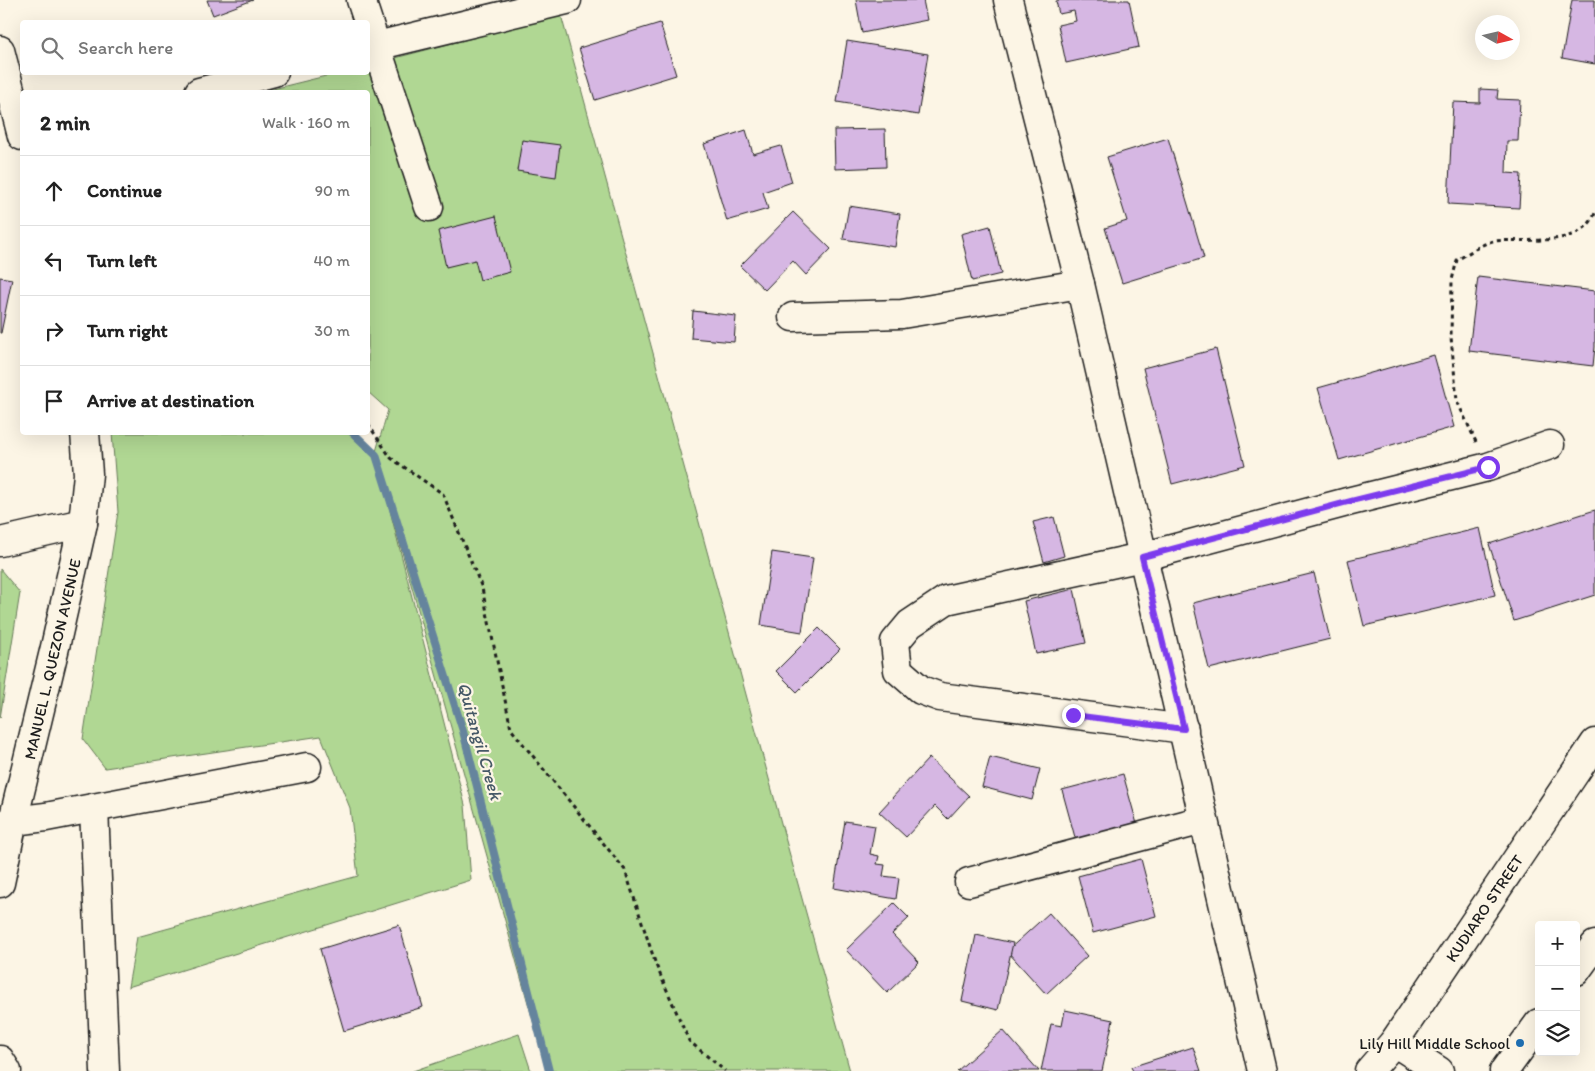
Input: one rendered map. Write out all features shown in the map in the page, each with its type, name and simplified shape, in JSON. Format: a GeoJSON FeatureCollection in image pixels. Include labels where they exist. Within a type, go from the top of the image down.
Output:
{"type":"FeatureCollection","features":[{"type":"Feature","properties":{"kind":"street"},"geometry":{"type":"LineString","coordinates":[[361,0],[365,20]]}},
{"type":"Feature","properties":{"kind":"street"},"geometry":{"type":"LineString","coordinates":[[429,207],[371,47],[567,0]]}},
{"type":"Feature","properties":{"kind":"street"},"geometry":{"type":"LineString","coordinates":[[1008,0],[1080,284],[1262,1071]]}},
{"type":"Feature","properties":{"kind":"street"},"geometry":{"type":"LineString","coordinates":[[0,50],[20,129]]}},
{"type":"Feature","properties":{"kind":"street"},"geometry":{"type":"LineString","coordinates":[[206,90],[263,75]]}},
{"type":"Feature","properties":{"kind":"street"},"geometry":{"type":"LineString","coordinates":[[0,141],[20,137]]}},
{"type":"Feature","properties":{"kind":"street"},"geometry":{"type":"LineString","coordinates":[[793,317],[902,314],[1080,284]]}},
{"type":"Feature","properties":{"kind":"street","name":"MANUEL L. QUEZON AVENUE"},"geometry":{"type":"LineString","coordinates":[[0,883],[83,524],[88,474],[85,435]]}},
{"type":"Feature","properties":{"kind":"street"},"geometry":{"type":"LineString","coordinates":[[1184,729],[940,697],[921,690],[898,670],[895,642],[910,624],[946,600],[1142,557],[1351,501],[1488,467],[1550,445]]}},
{"type":"Feature","properties":{"kind":"street"},"geometry":{"type":"LineString","coordinates":[[0,542],[83,524]]}},
{"type":"Feature","properties":{"kind":"street","name":"KUDIARO STREET"},"geometry":{"type":"LineString","coordinates":[[1369,1071],[1394,1042],[1593,751]]}},
{"type":"Feature","properties":{"kind":"street"},"geometry":{"type":"LineString","coordinates":[[13,821],[46,817],[306,768]]}},
{"type":"Feature","properties":{"kind":"street"},"geometry":{"type":"LineString","coordinates":[[94,808],[105,1071]]}},
{"type":"Feature","properties":{"kind":"street"},"geometry":{"type":"LineString","coordinates":[[969,882],[1203,820]]}},
{"type":"Feature","properties":{"kind":"street"},"geometry":{"type":"LineString","coordinates":[[1580,966],[1595,945]]}},
{"type":"Feature","properties":{"kind":"street"},"geometry":{"type":"LineString","coordinates":[[1504,1071],[1535,1028]]}},
{"type":"Feature","properties":{"kind":"street"},"geometry":{"type":"LineString","coordinates":[[1394,1042],[1439,1071]]}},
{"type":"Feature","properties":{"kind":"street"},"geometry":{"type":"LineString","coordinates":[[0,1060],[7,1071]]}},
{"type":"Feature","properties":{"kind":"path"},"geometry":{"type":"LineString","coordinates":[[1488,467],[1457,401],[1451,337],[1452,280],[1457,260],[1492,241],[1542,241],[1580,232],[1595,213]]}},
{"type":"Feature","properties":{"kind":"path"},"geometry":{"type":"LineString","coordinates":[[370,427],[391,458],[444,494],[482,588],[511,729],[625,870],[656,965],[689,1041],[725,1071]]}},
{"type":"Feature","properties":{"kind":"green space"},"geometry":{"type":"Polygon","coordinates":[[[561,15],[850,1071],[547,1071],[385,491],[465,805],[471,880],[128,987],[137,937],[358,876],[350,808],[321,736],[105,768],[83,739],[118,512],[112,435],[354,435],[375,455],[388,410],[370,394],[370,90],[269,90],[330,75],[370,75],[370,64],[561,15]]]}},
{"type":"Feature","properties":{"kind":"green space"},"geometry":{"type":"Polygon","coordinates":[[[0,569],[20,593],[0,718],[0,569]]]}},
{"type":"Feature","properties":{"kind":"green space"},"geometry":{"type":"Polygon","coordinates":[[[519,1034],[531,1071],[413,1071],[519,1034]]]}},
{"type":"Feature","properties":{"kind":"building"},"geometry":{"type":"Polygon","coordinates":[[[207,0],[253,0],[213,15],[207,0]]]}},
{"type":"Feature","properties":{"kind":"building"},"geometry":{"type":"Polygon","coordinates":[[[856,0],[923,0],[927,20],[862,33],[856,0]]]}},
{"type":"Feature","properties":{"kind":"building"},"geometry":{"type":"Polygon","coordinates":[[[1129,0],[1139,47],[1066,63],[1058,25],[1076,21],[1074,11],[1059,14],[1056,1],[1129,0]]]}},
{"type":"Feature","properties":{"kind":"building"},"geometry":{"type":"Polygon","coordinates":[[[1572,0],[1595,0],[1595,64],[1562,58],[1572,0]]]}},
{"type":"Feature","properties":{"kind":"building"},"geometry":{"type":"Polygon","coordinates":[[[660,23],[676,75],[595,100],[579,48],[660,23]]]}},
{"type":"Feature","properties":{"kind":"building"},"geometry":{"type":"Polygon","coordinates":[[[847,41],[928,54],[918,115],[837,102],[847,41]]]}},
{"type":"Feature","properties":{"kind":"building"},"geometry":{"type":"Polygon","coordinates":[[[1480,89],[1498,90],[1497,99],[1520,100],[1518,141],[1507,141],[1506,173],[1521,174],[1519,208],[1448,204],[1453,102],[1480,103],[1480,89]]]}},
{"type":"Feature","properties":{"kind":"building"},"geometry":{"type":"Polygon","coordinates":[[[885,129],[886,167],[835,169],[834,130],[885,129]]]}},
{"type":"Feature","properties":{"kind":"building"},"geometry":{"type":"Polygon","coordinates":[[[746,130],[753,154],[781,146],[792,182],[763,192],[768,209],[727,221],[704,144],[746,130]]]}},
{"type":"Feature","properties":{"kind":"building"},"geometry":{"type":"Polygon","coordinates":[[[1168,138],[1204,258],[1122,283],[1105,228],[1127,221],[1107,157],[1168,138]]]}},
{"type":"Feature","properties":{"kind":"building"},"geometry":{"type":"Polygon","coordinates":[[[522,140],[560,145],[556,177],[517,171],[522,140]]]}},
{"type":"Feature","properties":{"kind":"building"},"geometry":{"type":"Polygon","coordinates":[[[849,206],[900,214],[895,247],[843,239],[849,206]]]}},
{"type":"Feature","properties":{"kind":"building"},"geometry":{"type":"Polygon","coordinates":[[[793,212],[831,249],[806,275],[793,261],[765,290],[740,266],[793,212]]]}},
{"type":"Feature","properties":{"kind":"building"},"geometry":{"type":"Polygon","coordinates":[[[496,216],[510,272],[480,280],[475,260],[446,267],[438,231],[496,216]]]}},
{"type":"Feature","properties":{"kind":"building"},"geometry":{"type":"Polygon","coordinates":[[[990,226],[1001,274],[972,281],[961,234],[990,226]]]}},
{"type":"Feature","properties":{"kind":"building"},"geometry":{"type":"Polygon","coordinates":[[[0,277],[12,279],[1,333],[0,333],[0,277]]]}},
{"type":"Feature","properties":{"kind":"building"},"geometry":{"type":"Polygon","coordinates":[[[1478,277],[1595,291],[1593,366],[1469,351],[1478,277]]]}},
{"type":"Feature","properties":{"kind":"building"},"geometry":{"type":"Polygon","coordinates":[[[693,311],[736,316],[734,342],[691,338],[693,311]]]}},
{"type":"Feature","properties":{"kind":"building"},"geometry":{"type":"Polygon","coordinates":[[[1216,349],[1245,465],[1172,484],[1143,368],[1216,349]]]}},
{"type":"Feature","properties":{"kind":"building"},"geometry":{"type":"Polygon","coordinates":[[[1434,355],[1454,427],[1339,460],[1318,388],[1434,355]]]}},
{"type":"Feature","properties":{"kind":"building"},"geometry":{"type":"Polygon","coordinates":[[[1595,510],[1595,595],[1514,621],[1489,544],[1595,510]]]}},
{"type":"Feature","properties":{"kind":"building"},"geometry":{"type":"Polygon","coordinates":[[[1054,517],[1064,556],[1044,562],[1033,522],[1054,517]]]}},
{"type":"Feature","properties":{"kind":"building"},"geometry":{"type":"Polygon","coordinates":[[[1480,528],[1495,595],[1364,626],[1348,560],[1480,528]]]}},
{"type":"Feature","properties":{"kind":"building"},"geometry":{"type":"Polygon","coordinates":[[[772,552],[813,558],[802,632],[761,625],[772,552]]]}},
{"type":"Feature","properties":{"kind":"building"},"geometry":{"type":"Polygon","coordinates":[[[1314,573],[1330,639],[1209,669],[1193,603],[1314,573]]]}},
{"type":"Feature","properties":{"kind":"building"},"geometry":{"type":"Polygon","coordinates":[[[1074,589],[1086,643],[1036,654],[1024,601],[1074,589]]]}},
{"type":"Feature","properties":{"kind":"building"},"geometry":{"type":"Polygon","coordinates":[[[819,628],[840,649],[797,692],[776,671],[819,628]]]}},
{"type":"Feature","properties":{"kind":"building"},"geometry":{"type":"Polygon","coordinates":[[[990,757],[1040,769],[1032,800],[982,787],[990,757]]]}},
{"type":"Feature","properties":{"kind":"building"},"geometry":{"type":"Polygon","coordinates":[[[929,758],[969,796],[948,819],[935,806],[906,837],[879,812],[929,758]]]}},
{"type":"Feature","properties":{"kind":"building"},"geometry":{"type":"Polygon","coordinates":[[[1123,774],[1137,824],[1076,841],[1062,790],[1123,774]]]}},
{"type":"Feature","properties":{"kind":"building"},"geometry":{"type":"Polygon","coordinates":[[[845,821],[875,826],[870,854],[879,856],[877,864],[885,865],[883,876],[899,878],[896,899],[834,888],[845,821]]]}},
{"type":"Feature","properties":{"kind":"building"},"geometry":{"type":"Polygon","coordinates":[[[1141,859],[1156,916],[1093,933],[1078,876],[1141,859]]]}},
{"type":"Feature","properties":{"kind":"building"},"geometry":{"type":"Polygon","coordinates":[[[894,903],[909,918],[892,934],[919,962],[887,993],[846,950],[894,903]]]}},
{"type":"Feature","properties":{"kind":"building"},"geometry":{"type":"Polygon","coordinates":[[[1049,913],[1087,956],[1046,994],[1007,951],[1049,913]]]}},
{"type":"Feature","properties":{"kind":"building"},"geometry":{"type":"Polygon","coordinates":[[[399,925],[423,1007],[344,1031],[320,949],[399,925]]]}},
{"type":"Feature","properties":{"kind":"building"},"geometry":{"type":"Polygon","coordinates":[[[976,935],[1013,943],[998,1010],[962,1001],[976,935]]]}},
{"type":"Feature","properties":{"kind":"building"},"geometry":{"type":"Polygon","coordinates":[[[1065,1010],[1113,1020],[1102,1071],[1041,1071],[1051,1024],[1062,1026],[1065,1010]]]}},
{"type":"Feature","properties":{"kind":"building"},"geometry":{"type":"Polygon","coordinates":[[[1003,1030],[1039,1071],[957,1071],[1003,1030]]]}},
{"type":"Feature","properties":{"kind":"building"},"geometry":{"type":"Polygon","coordinates":[[[1193,1047],[1201,1071],[1133,1071],[1131,1067],[1193,1047]]]}},
{"type":"Feature","properties":{"kind":"waterway","name":"Quitangil Creek"},"geometry":{"type":"LineString","coordinates":[[355,435],[376,455],[463,731],[549,1071]]}},
{"type":"Feature","properties":{"kind":"place","name":"Lily Hill Middle School"},"geometry":{"type":"Point","coordinates":[1520,1043]}},
{"type":"Feature","properties":{"kind":"route"},"geometry":{"type":"LineString","coordinates":[[1073,715],[1184,729],[1142,557],[1351,501],[1488,467]]}}]}
